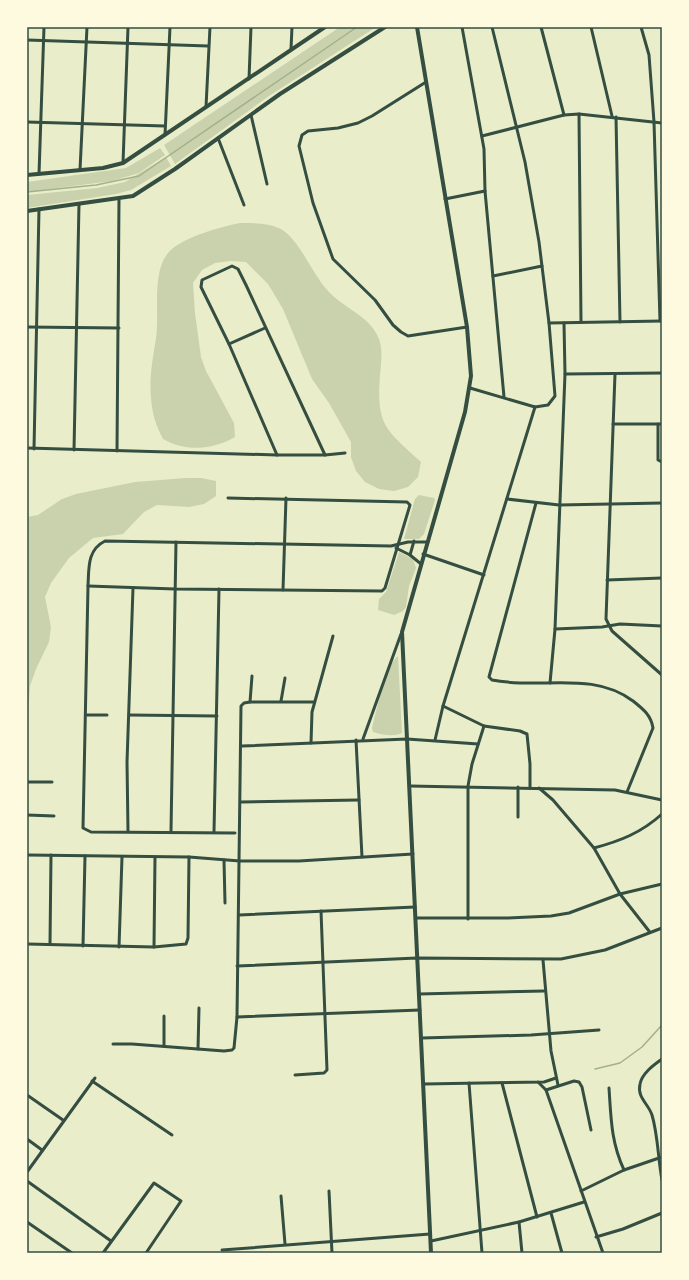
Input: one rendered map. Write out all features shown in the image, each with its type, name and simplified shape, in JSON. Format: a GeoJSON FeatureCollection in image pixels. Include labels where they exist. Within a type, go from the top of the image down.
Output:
{"type":"FeatureCollection","features":[{"type":"Feature","properties":{"kind":"street"},"geometry":{"type":"LineString","coordinates":[[39,174],[44,27]]}},
{"type":"Feature","properties":{"kind":"street"},"geometry":{"type":"LineString","coordinates":[[80,170],[87,27]]}},
{"type":"Feature","properties":{"kind":"street"},"geometry":{"type":"LineString","coordinates":[[123,163],[128,27]]}},
{"type":"Feature","properties":{"kind":"street"},"geometry":{"type":"LineString","coordinates":[[165,136],[170,27]]}},
{"type":"Feature","properties":{"kind":"street"},"geometry":{"type":"LineString","coordinates":[[206,108],[210,27]]}},
{"type":"Feature","properties":{"kind":"street"},"geometry":{"type":"LineString","coordinates":[[249,78],[251,27]]}},
{"type":"Feature","properties":{"kind":"street"},"geometry":{"type":"LineString","coordinates":[[291,49],[292,27]]}},
{"type":"Feature","properties":{"kind":"street"},"geometry":{"type":"LineString","coordinates":[[27,175],[80,170],[123,163],[325,27]]}},
{"type":"Feature","properties":{"kind":"street"},"geometry":{"type":"LineString","coordinates":[[27,211],[133,196],[148,188],[251,115],[384,27]]}},
{"type":"Feature","properties":{"kind":"street"},"geometry":{"type":"LineString","coordinates":[[363,739],[402,632],[423,554],[463,423],[470,388],[471,366],[467,327],[417,28],[413,27]]}},
{"type":"Feature","properties":{"kind":"street"},"geometry":{"type":"LineString","coordinates":[[462,27],[484,149],[485,191],[504,397]]}},
{"type":"Feature","properties":{"kind":"street"},"geometry":{"type":"LineString","coordinates":[[470,388],[535,407],[548,405],[555,396],[549,323],[542,266],[526,162],[492,27]]}},
{"type":"Feature","properties":{"kind":"street"},"geometry":{"type":"LineString","coordinates":[[541,27],[564,116]]}},
{"type":"Feature","properties":{"kind":"street"},"geometry":{"type":"LineString","coordinates":[[591,27],[614,117],[620,322]]}},
{"type":"Feature","properties":{"kind":"street"},"geometry":{"type":"LineString","coordinates":[[549,323],[661,321],[654,122],[648,55],[641,27]]}},
{"type":"Feature","properties":{"kind":"street"},"geometry":{"type":"LineString","coordinates":[[27,40],[208,46]]}},
{"type":"Feature","properties":{"kind":"street"},"geometry":{"type":"LineString","coordinates":[[426,82],[372,116],[358,123],[338,128],[308,131],[302,135],[299,146],[313,203],[333,259],[368,292],[393,325],[408,336],[467,327]]}},
{"type":"Feature","properties":{"kind":"street"},"geometry":{"type":"LineString","coordinates":[[482,136],[564,116],[579,114],[662,123]]}},
{"type":"Feature","properties":{"kind":"street"},"geometry":{"type":"LineString","coordinates":[[579,114],[581,322]]}},
{"type":"Feature","properties":{"kind":"street"},"geometry":{"type":"LineString","coordinates":[[251,115],[267,184]]}},
{"type":"Feature","properties":{"kind":"street"},"geometry":{"type":"LineString","coordinates":[[27,122],[165,126]]}},
{"type":"Feature","properties":{"kind":"street"},"geometry":{"type":"LineString","coordinates":[[218,138],[244,205]]}},
{"type":"Feature","properties":{"kind":"street"},"geometry":{"type":"LineString","coordinates":[[445,198],[485,191]]}},
{"type":"Feature","properties":{"kind":"street"},"geometry":{"type":"LineString","coordinates":[[117,452],[119,199]]}},
{"type":"Feature","properties":{"kind":"street"},"geometry":{"type":"LineString","coordinates":[[74,450],[79,204]]}},
{"type":"Feature","properties":{"kind":"street"},"geometry":{"type":"LineString","coordinates":[[34,449],[35,327],[39,209]]}},
{"type":"Feature","properties":{"kind":"street"},"geometry":{"type":"LineString","coordinates":[[277,455],[229,344],[201,287],[201,283],[217,272],[235,266],[246,285],[325,455]]}},
{"type":"Feature","properties":{"kind":"street"},"geometry":{"type":"LineString","coordinates":[[493,276],[542,266]]}},
{"type":"Feature","properties":{"kind":"street"},"geometry":{"type":"LineString","coordinates":[[550,683],[555,629],[565,374],[564,323]]}},
{"type":"Feature","properties":{"kind":"street"},"geometry":{"type":"LineString","coordinates":[[27,327],[119,328]]}},
{"type":"Feature","properties":{"kind":"street"},"geometry":{"type":"LineString","coordinates":[[229,344],[265,328]]}},
{"type":"Feature","properties":{"kind":"street"},"geometry":{"type":"LineString","coordinates":[[565,374],[662,373]]}},
{"type":"Feature","properties":{"kind":"street"},"geometry":{"type":"LineString","coordinates":[[615,374],[606,619],[608,626],[662,675]]}},
{"type":"Feature","properties":{"kind":"street"},"geometry":{"type":"LineString","coordinates":[[435,740],[443,706],[508,499],[535,407]]}},
{"type":"Feature","properties":{"kind":"street"},"geometry":{"type":"LineString","coordinates":[[613,424],[662,424]]}},
{"type":"Feature","properties":{"kind":"street"},"geometry":{"type":"LineString","coordinates":[[658,424],[658,460],[662,462]]}},
{"type":"Feature","properties":{"kind":"street"},"geometry":{"type":"LineString","coordinates":[[27,448],[117,452],[277,455],[325,455],[345,453]]}},
{"type":"Feature","properties":{"kind":"street"},"geometry":{"type":"LineString","coordinates":[[88,586],[175,589],[384,590],[409,503],[286,498],[228,498]]}},
{"type":"Feature","properties":{"kind":"street"},"geometry":{"type":"LineString","coordinates":[[283,590],[286,498]]}},
{"type":"Feature","properties":{"kind":"street"},"geometry":{"type":"LineString","coordinates":[[508,499],[559,505],[662,503]]}},
{"type":"Feature","properties":{"kind":"street"},"geometry":{"type":"LineString","coordinates":[[536,503],[489,673],[490,679],[516,683],[588,683],[604,686],[627,696],[648,714],[653,728],[627,792]]}},
{"type":"Feature","properties":{"kind":"street"},"geometry":{"type":"LineString","coordinates":[[235,832],[85,830],[83,825],[87,715],[88,586],[91,555],[97,546],[105,541],[391,546],[397,546],[414,541],[427,542]]}},
{"type":"Feature","properties":{"kind":"street"},"geometry":{"type":"LineString","coordinates":[[410,555],[414,541]]}},
{"type":"Feature","properties":{"kind":"street"},"geometry":{"type":"LineString","coordinates":[[171,831],[176,542]]}},
{"type":"Feature","properties":{"kind":"street"},"geometry":{"type":"LineString","coordinates":[[397,546],[421,564]]}},
{"type":"Feature","properties":{"kind":"street"},"geometry":{"type":"LineString","coordinates":[[423,554],[484,575]]}},
{"type":"Feature","properties":{"kind":"street"},"geometry":{"type":"LineString","coordinates":[[607,580],[662,578]]}},
{"type":"Feature","properties":{"kind":"street"},"geometry":{"type":"LineString","coordinates":[[128,831],[129,715],[133,588]]}},
{"type":"Feature","properties":{"kind":"street"},"geometry":{"type":"LineString","coordinates":[[214,832],[219,589]]}},
{"type":"Feature","properties":{"kind":"street"},"geometry":{"type":"LineString","coordinates":[[555,629],[620,624],[662,626]]}},
{"type":"Feature","properties":{"kind":"street"},"geometry":{"type":"LineString","coordinates":[[402,632],[431,1253]]}},
{"type":"Feature","properties":{"kind":"street"},"geometry":{"type":"LineString","coordinates":[[311,742],[310,721],[333,636]]}},
{"type":"Feature","properties":{"kind":"street"},"geometry":{"type":"LineString","coordinates":[[250,702],[252,676]]}},
{"type":"Feature","properties":{"kind":"street"},"geometry":{"type":"LineString","coordinates":[[281,701],[285,678]]}},
{"type":"Feature","properties":{"kind":"street"},"geometry":{"type":"LineString","coordinates":[[113,1044],[232,1050],[235,1045],[237,1017],[243,704],[250,702],[281,701],[314,702]]}},
{"type":"Feature","properties":{"kind":"street"},"geometry":{"type":"LineString","coordinates":[[443,706],[484,726],[520,731],[527,734],[530,756],[530,788]]}},
{"type":"Feature","properties":{"kind":"street"},"geometry":{"type":"LineString","coordinates":[[87,715],[106,715]]}},
{"type":"Feature","properties":{"kind":"street"},"geometry":{"type":"LineString","coordinates":[[129,715],[217,716]]}},
{"type":"Feature","properties":{"kind":"street"},"geometry":{"type":"LineString","coordinates":[[468,919],[468,786],[484,726]]}},
{"type":"Feature","properties":{"kind":"street"},"geometry":{"type":"LineString","coordinates":[[242,746],[363,739],[435,740],[478,744]]}},
{"type":"Feature","properties":{"kind":"street"},"geometry":{"type":"LineString","coordinates":[[356,740],[362,857]]}},
{"type":"Feature","properties":{"kind":"street"},"geometry":{"type":"LineString","coordinates":[[27,782],[52,782]]}},
{"type":"Feature","properties":{"kind":"street"},"geometry":{"type":"LineString","coordinates":[[410,786],[597,789],[627,792],[662,800]]}},
{"type":"Feature","properties":{"kind":"street"},"geometry":{"type":"LineString","coordinates":[[518,787],[518,817]]}},
{"type":"Feature","properties":{"kind":"street"},"geometry":{"type":"LineString","coordinates":[[538,788],[553,800],[594,848],[620,894],[649,931]]}},
{"type":"Feature","properties":{"kind":"street"},"geometry":{"type":"LineString","coordinates":[[241,802],[359,800]]}},
{"type":"Feature","properties":{"kind":"street"},"geometry":{"type":"LineString","coordinates":[[594,848],[633,835],[643,830],[662,814]]}},
{"type":"Feature","properties":{"kind":"street"},"geometry":{"type":"LineString","coordinates":[[27,815],[54,816]]}},
{"type":"Feature","properties":{"kind":"street"},"geometry":{"type":"LineString","coordinates":[[27,855],[189,857],[240,861],[413,854]]}},
{"type":"Feature","properties":{"kind":"street"},"geometry":{"type":"LineString","coordinates":[[50,944],[51,855]]}},
{"type":"Feature","properties":{"kind":"street"},"geometry":{"type":"LineString","coordinates":[[83,946],[85,856]]}},
{"type":"Feature","properties":{"kind":"street"},"geometry":{"type":"LineString","coordinates":[[119,947],[122,857]]}},
{"type":"Feature","properties":{"kind":"street"},"geometry":{"type":"LineString","coordinates":[[154,947],[155,857]]}},
{"type":"Feature","properties":{"kind":"street"},"geometry":{"type":"LineString","coordinates":[[27,944],[119,947],[182,946],[188,942],[189,857]]}},
{"type":"Feature","properties":{"kind":"street"},"geometry":{"type":"LineString","coordinates":[[224,860],[225,903]]}},
{"type":"Feature","properties":{"kind":"street"},"geometry":{"type":"LineString","coordinates":[[416,918],[468,919],[557,915],[582,909],[620,894],[662,884]]}},
{"type":"Feature","properties":{"kind":"street"},"geometry":{"type":"LineString","coordinates":[[239,915],[415,907]]}},
{"type":"Feature","properties":{"kind":"street"},"geometry":{"type":"LineString","coordinates":[[295,1075],[326,1072],[327,1062],[321,911]]}},
{"type":"Feature","properties":{"kind":"street"},"geometry":{"type":"LineString","coordinates":[[237,966],[418,958],[562,959],[598,952],[649,931],[662,928]]}},
{"type":"Feature","properties":{"kind":"street"},"geometry":{"type":"LineString","coordinates":[[543,960],[544,991],[549,1034],[558,1085]]}},
{"type":"Feature","properties":{"kind":"street"},"geometry":{"type":"LineString","coordinates":[[419,994],[544,991]]}},
{"type":"Feature","properties":{"kind":"street"},"geometry":{"type":"LineString","coordinates":[[198,1049],[199,1008]]}},
{"type":"Feature","properties":{"kind":"street"},"geometry":{"type":"LineString","coordinates":[[237,1017],[420,1010]]}},
{"type":"Feature","properties":{"kind":"street"},"geometry":{"type":"LineString","coordinates":[[164,1016],[164,1046]]}},
{"type":"Feature","properties":{"kind":"street"},"geometry":{"type":"LineString","coordinates":[[422,1038],[549,1034],[599,1030]]}},
{"type":"Feature","properties":{"kind":"street"},"geometry":{"type":"LineString","coordinates":[[662,1059],[644,1074],[640,1085],[641,1098],[652,1115],[660,1157],[662,1180]]}},
{"type":"Feature","properties":{"kind":"street"},"geometry":{"type":"LineString","coordinates":[[27,1172],[63,1120],[95,1078]]}},
{"type":"Feature","properties":{"kind":"street"},"geometry":{"type":"LineString","coordinates":[[424,1084],[538,1082],[556,1078]]}},
{"type":"Feature","properties":{"kind":"street"},"geometry":{"type":"LineString","coordinates":[[92,1081],[172,1135]]}},
{"type":"Feature","properties":{"kind":"street"},"geometry":{"type":"LineString","coordinates":[[546,1090],[558,1085],[577,1081],[582,1087],[591,1130]]}},
{"type":"Feature","properties":{"kind":"street"},"geometry":{"type":"LineString","coordinates":[[502,1082],[537,1217]]}},
{"type":"Feature","properties":{"kind":"street"},"geometry":{"type":"LineString","coordinates":[[538,1082],[546,1090],[596,1237],[603,1253]]}},
{"type":"Feature","properties":{"kind":"street"},"geometry":{"type":"LineString","coordinates":[[469,1084],[482,1253]]}},
{"type":"Feature","properties":{"kind":"street"},"geometry":{"type":"LineString","coordinates":[[609,1088],[612,1132],[616,1153],[624,1170]]}},
{"type":"Feature","properties":{"kind":"street"},"geometry":{"type":"LineString","coordinates":[[27,1095],[63,1120]]}},
{"type":"Feature","properties":{"kind":"street"},"geometry":{"type":"LineString","coordinates":[[27,1139],[42,1150]]}},
{"type":"Feature","properties":{"kind":"street"},"geometry":{"type":"LineString","coordinates":[[581,1191],[624,1170],[660,1157]]}},
{"type":"Feature","properties":{"kind":"street"},"geometry":{"type":"LineString","coordinates":[[27,1181],[111,1241]]}},
{"type":"Feature","properties":{"kind":"street"},"geometry":{"type":"LineString","coordinates":[[103,1253],[154,1183],[181,1201],[146,1253]]}},
{"type":"Feature","properties":{"kind":"street"},"geometry":{"type":"LineString","coordinates":[[329,1191],[332,1253]]}},
{"type":"Feature","properties":{"kind":"street"},"geometry":{"type":"LineString","coordinates":[[281,1196],[285,1244]]}},
{"type":"Feature","properties":{"kind":"street"},"geometry":{"type":"LineString","coordinates":[[431,1241],[519,1222],[584,1202]]}},
{"type":"Feature","properties":{"kind":"street"},"geometry":{"type":"LineString","coordinates":[[551,1212],[562,1253]]}},
{"type":"Feature","properties":{"kind":"street"},"geometry":{"type":"LineString","coordinates":[[596,1237],[623,1229],[662,1212]]}},
{"type":"Feature","properties":{"kind":"street"},"geometry":{"type":"LineString","coordinates":[[27,1222],[72,1253]]}},
{"type":"Feature","properties":{"kind":"street"},"geometry":{"type":"LineString","coordinates":[[519,1222],[522,1253]]}},
{"type":"Feature","properties":{"kind":"street"},"geometry":{"type":"LineString","coordinates":[[222,1250],[430,1234]]}},
{"type":"Feature","properties":{"kind":"green space"},"geometry":{"type":"Polygon","coordinates":[[[340,27],[376,27],[269,96],[175,164],[164,145],[340,27]]]}},
{"type":"Feature","properties":{"kind":"green space"},"geometry":{"type":"Polygon","coordinates":[[[160,148],[165,155],[139,173],[112,181],[27,192],[27,182],[126,168],[160,148]]]}},
{"type":"Feature","properties":{"kind":"green space"},"geometry":{"type":"Polygon","coordinates":[[[166,157],[171,166],[131,190],[116,194],[27,208],[27,195],[97,188],[125,182],[166,157]]]}},
{"type":"Feature","properties":{"kind":"green space"},"geometry":{"type":"Polygon","coordinates":[[[240,223],[266,224],[281,229],[288,234],[329,292],[370,324],[375,331],[381,347],[379,392],[382,417],[392,434],[421,462],[418,477],[408,487],[394,491],[379,489],[365,482],[356,471],[351,457],[351,442],[329,403],[312,379],[283,309],[268,284],[246,262],[230,261],[215,263],[202,270],[193,283],[195,313],[201,357],[206,371],[234,423],[235,437],[217,445],[199,448],[181,446],[163,439],[153,414],[151,390],[157,328],[158,278],[161,267],[165,257],[179,244],[204,233],[240,223]]]}},
{"type":"Feature","properties":{"kind":"green space"},"geometry":{"type":"Polygon","coordinates":[[[201,478],[216,481],[216,496],[204,504],[189,507],[157,505],[144,512],[123,534],[93,538],[69,558],[51,583],[45,597],[51,627],[49,642],[36,669],[30,686],[27,728],[27,517],[38,515],[62,499],[76,494],[135,482],[201,478]]]}},
{"type":"Feature","properties":{"kind":"green space"},"geometry":{"type":"Polygon","coordinates":[[[419,495],[434,498],[435,500],[424,534],[419,539],[404,539],[415,499],[419,495]]]}},
{"type":"Feature","properties":{"kind":"green space"},"geometry":{"type":"Polygon","coordinates":[[[399,552],[413,559],[416,568],[409,586],[406,607],[403,611],[394,615],[378,610],[379,599],[386,592],[399,552]]]}},
{"type":"Feature","properties":{"kind":"green space"},"geometry":{"type":"Polygon","coordinates":[[[398,656],[402,733],[384,735],[373,732],[372,728],[389,669],[398,656]]]}},
{"type":"Feature","properties":{"kind":"waterway"},"geometry":{"type":"LineString","coordinates":[[27,192],[96,185],[139,176],[357,27]]}},
{"type":"Feature","properties":{"kind":"waterway"},"geometry":{"type":"LineString","coordinates":[[595,1069],[620,1063],[642,1047],[662,1025]]}}]}
